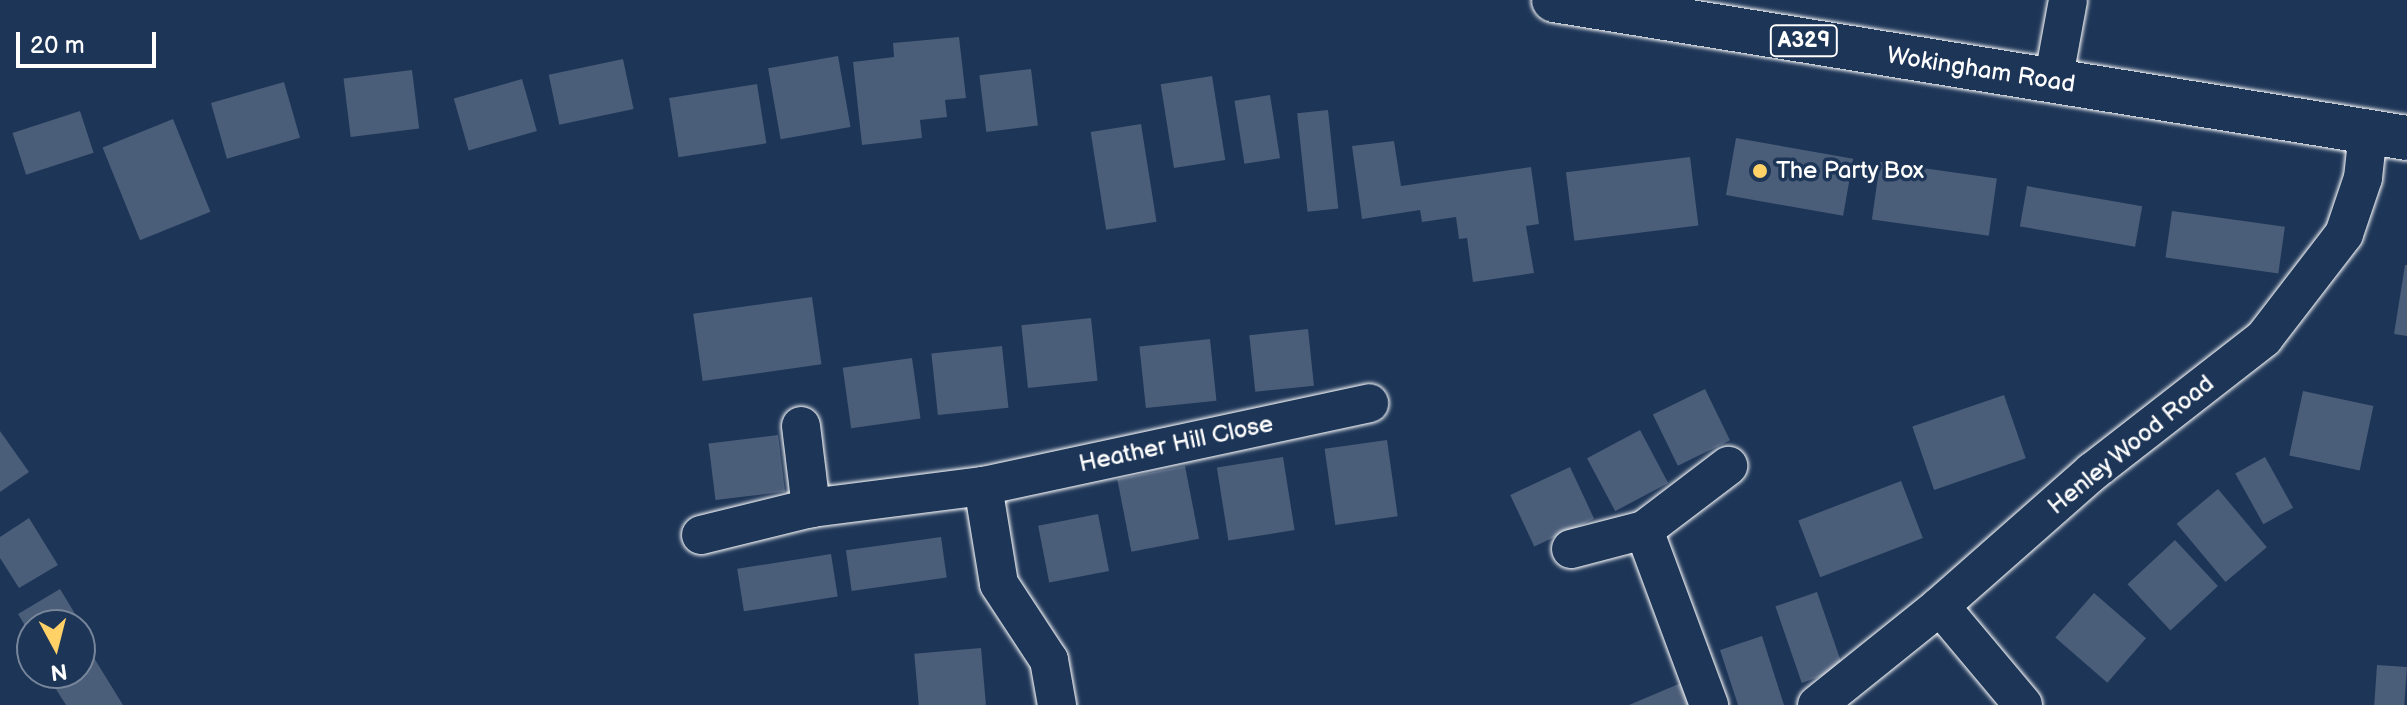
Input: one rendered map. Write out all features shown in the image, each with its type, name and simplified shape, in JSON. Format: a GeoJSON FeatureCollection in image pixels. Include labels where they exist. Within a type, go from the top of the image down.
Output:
{"type":"FeatureCollection","features":[{"type":"Feature","properties":{"kind":"main road","name":"Wokingham Road"},"geometry":{"type":"LineString","coordinates":[[1554,0],[2388,135]]}},
{"type":"Feature","properties":{"kind":"street"},"geometry":{"type":"LineString","coordinates":[[2053,82],[2068,0]]}},
{"type":"Feature","properties":{"kind":"street","name":"Henley Wood Road"},"geometry":{"type":"LineString","coordinates":[[1817,705],[1940,606],[2092,472],[2264,338],[2344,234],[2363,178],[2388,135]]}},
{"type":"Feature","properties":{"kind":"street","name":"Heather Hill Close"},"geometry":{"type":"LineString","coordinates":[[701,535],[811,508],[983,486],[1369,403]]}},
{"type":"Feature","properties":{"kind":"street"},"geometry":{"type":"LineString","coordinates":[[801,426],[811,508]]}},
{"type":"Feature","properties":{"kind":"street"},"geometry":{"type":"LineString","coordinates":[[1571,549],[1644,530],[1728,466]]}},
{"type":"Feature","properties":{"kind":"street"},"geometry":{"type":"LineString","coordinates":[[983,486],[999,584],[1049,660],[1057,705]]}},
{"type":"Feature","properties":{"kind":"street"},"geometry":{"type":"LineString","coordinates":[[1644,530],[1709,705]]}},
{"type":"Feature","properties":{"kind":"street"},"geometry":{"type":"LineString","coordinates":[[1940,606],[2023,705]]}},
{"type":"Feature","properties":{"kind":"building"},"geometry":{"type":"Polygon","coordinates":[[[959,37],[966,98],[945,100],[947,117],[920,120],[922,138],[862,145],[853,62],[894,57],[893,43],[959,37]]]}},
{"type":"Feature","properties":{"kind":"building"},"geometry":{"type":"Polygon","coordinates":[[[838,56],[851,127],[781,139],[768,68],[838,56]]]}},
{"type":"Feature","properties":{"kind":"building"},"geometry":{"type":"Polygon","coordinates":[[[623,59],[634,109],[559,125],[549,75],[623,59]]]}},
{"type":"Feature","properties":{"kind":"building"},"geometry":{"type":"Polygon","coordinates":[[[1031,69],[1038,126],[986,132],[979,75],[1031,69]]]}},
{"type":"Feature","properties":{"kind":"building"},"geometry":{"type":"Polygon","coordinates":[[[412,70],[419,129],[351,137],[344,78],[412,70]]]}},
{"type":"Feature","properties":{"kind":"building"},"geometry":{"type":"Polygon","coordinates":[[[1212,76],[1225,160],[1174,168],[1161,84],[1212,76]]]}},
{"type":"Feature","properties":{"kind":"building"},"geometry":{"type":"Polygon","coordinates":[[[522,79],[537,131],[469,150],[454,99],[522,79]]]}},
{"type":"Feature","properties":{"kind":"building"},"geometry":{"type":"Polygon","coordinates":[[[284,82],[300,138],[227,159],[211,103],[284,82]]]}},
{"type":"Feature","properties":{"kind":"building"},"geometry":{"type":"Polygon","coordinates":[[[757,84],[766,143],[678,157],[669,98],[757,84]]]}},
{"type":"Feature","properties":{"kind":"building"},"geometry":{"type":"Polygon","coordinates":[[[1270,95],[1280,158],[1244,164],[1234,101],[1270,95]]]}},
{"type":"Feature","properties":{"kind":"building"},"geometry":{"type":"Polygon","coordinates":[[[1328,110],[1338,208],[1308,212],[1297,113],[1328,110]]]}},
{"type":"Feature","properties":{"kind":"building"},"geometry":{"type":"Polygon","coordinates":[[[80,111],[94,153],[26,175],[12,133],[80,111]]]}},
{"type":"Feature","properties":{"kind":"building"},"geometry":{"type":"Polygon","coordinates":[[[173,119],[210,212],[140,240],[103,147],[173,119]]]}},
{"type":"Feature","properties":{"kind":"building"},"geometry":{"type":"Polygon","coordinates":[[[1141,124],[1156,222],[1106,230],[1091,132],[1141,124]]]}},
{"type":"Feature","properties":{"kind":"building"},"geometry":{"type":"Polygon","coordinates":[[[1736,138],[1853,159],[1843,216],[1726,195],[1736,138]]]}},
{"type":"Feature","properties":{"kind":"building"},"geometry":{"type":"Polygon","coordinates":[[[1394,141],[1401,186],[1531,167],[1539,224],[1526,226],[1534,273],[1473,282],[1467,238],[1459,239],[1456,217],[1422,222],[1420,210],[1362,219],[1352,146],[1394,141]]]}},
{"type":"Feature","properties":{"kind":"building"},"geometry":{"type":"Polygon","coordinates":[[[1690,157],[1698,225],[1574,241],[1566,172],[1690,157]]]}},
{"type":"Feature","properties":{"kind":"building"},"geometry":{"type":"Polygon","coordinates":[[[1880,162],[1997,178],[1989,236],[1872,219],[1880,162]]]}},
{"type":"Feature","properties":{"kind":"building"},"geometry":{"type":"Polygon","coordinates":[[[2027,186],[2142,206],[2135,247],[2020,226],[2027,186]]]}},
{"type":"Feature","properties":{"kind":"building"},"geometry":{"type":"Polygon","coordinates":[[[2172,211],[2285,227],[2278,273],[2165,258],[2172,211]]]}},
{"type":"Feature","properties":{"kind":"building"},"geometry":{"type":"Polygon","coordinates":[[[2407,265],[2407,336],[2394,334],[2407,265]]]}},
{"type":"Feature","properties":{"kind":"building"},"geometry":{"type":"Polygon","coordinates":[[[812,297],[821,364],[703,381],[693,314],[812,297]]]}},
{"type":"Feature","properties":{"kind":"building"},"geometry":{"type":"Polygon","coordinates":[[[1091,318],[1098,381],[1028,388],[1021,325],[1091,318]]]}},
{"type":"Feature","properties":{"kind":"building"},"geometry":{"type":"Polygon","coordinates":[[[1308,329],[1314,386],[1255,392],[1249,335],[1308,329]]]}},
{"type":"Feature","properties":{"kind":"building"},"geometry":{"type":"Polygon","coordinates":[[[1210,339],[1216,401],[1146,408],[1139,346],[1210,339]]]}},
{"type":"Feature","properties":{"kind":"building"},"geometry":{"type":"Polygon","coordinates":[[[1002,346],[1008,408],[938,415],[931,353],[1002,346]]]}},
{"type":"Feature","properties":{"kind":"building"},"geometry":{"type":"Polygon","coordinates":[[[912,358],[920,418],[851,428],[843,368],[912,358]]]}},
{"type":"Feature","properties":{"kind":"building"},"geometry":{"type":"Polygon","coordinates":[[[1705,389],[1730,440],[1678,466],[1653,414],[1705,389]]]}},
{"type":"Feature","properties":{"kind":"building"},"geometry":{"type":"Polygon","coordinates":[[[2303,391],[2373,406],[2360,471],[2289,456],[2303,391]]]}},
{"type":"Feature","properties":{"kind":"building"},"geometry":{"type":"Polygon","coordinates":[[[2004,395],[2026,458],[1934,490],[1912,427],[2004,395]]]}},
{"type":"Feature","properties":{"kind":"building"},"geometry":{"type":"Polygon","coordinates":[[[1640,430],[1668,483],[1615,511],[1587,458],[1640,430]]]}},
{"type":"Feature","properties":{"kind":"building"},"geometry":{"type":"Polygon","coordinates":[[[0,431],[29,472],[0,492],[0,431]]]}},
{"type":"Feature","properties":{"kind":"building"},"geometry":{"type":"Polygon","coordinates":[[[778,435],[785,492],[715,500],[709,444],[778,435]]]}},
{"type":"Feature","properties":{"kind":"building"},"geometry":{"type":"Polygon","coordinates":[[[1387,440],[1398,516],[1335,525],[1325,449],[1387,440]]]}},
{"type":"Feature","properties":{"kind":"building"},"geometry":{"type":"Polygon","coordinates":[[[1283,457],[1295,530],[1228,541],[1217,467],[1283,457]]]}},
{"type":"Feature","properties":{"kind":"building"},"geometry":{"type":"Polygon","coordinates":[[[2265,457],[2293,508],[2263,524],[2235,473],[2265,457]]]}},
{"type":"Feature","properties":{"kind":"building"},"geometry":{"type":"Polygon","coordinates":[[[1185,466],[1199,539],[1131,552],[1117,479],[1185,466]]]}},
{"type":"Feature","properties":{"kind":"building"},"geometry":{"type":"Polygon","coordinates":[[[1570,467],[1594,519],[1534,547],[1510,495],[1570,467]]]}},
{"type":"Feature","properties":{"kind":"building"},"geometry":{"type":"Polygon","coordinates":[[[1901,481],[1923,538],[1820,577],[1798,520],[1901,481]]]}},
{"type":"Feature","properties":{"kind":"building"},"geometry":{"type":"Polygon","coordinates":[[[2218,489],[2267,547],[2225,582],[2177,524],[2218,489]]]}},
{"type":"Feature","properties":{"kind":"building"},"geometry":{"type":"Polygon","coordinates":[[[1098,514],[1109,571],[1049,583],[1038,526],[1098,514]]]}},
{"type":"Feature","properties":{"kind":"building"},"geometry":{"type":"Polygon","coordinates":[[[29,518],[58,565],[19,588],[0,558],[0,537],[29,518]]]}},
{"type":"Feature","properties":{"kind":"building"},"geometry":{"type":"Polygon","coordinates":[[[941,537],[947,578],[852,591],[846,550],[941,537]]]}},
{"type":"Feature","properties":{"kind":"building"},"geometry":{"type":"Polygon","coordinates":[[[2175,540],[2218,586],[2170,630],[2127,584],[2175,540]]]}},
{"type":"Feature","properties":{"kind":"building"},"geometry":{"type":"Polygon","coordinates":[[[831,554],[838,596],[744,611],[737,569],[831,554]]]}},
{"type":"Feature","properties":{"kind":"building"},"geometry":{"type":"Polygon","coordinates":[[[60,589],[72,609],[26,609],[60,589]]]}},
{"type":"Feature","properties":{"kind":"building"},"geometry":{"type":"Polygon","coordinates":[[[1817,592],[1843,669],[1802,683],[1775,606],[1817,592]]]}},
{"type":"Feature","properties":{"kind":"building"},"geometry":{"type":"Polygon","coordinates":[[[2094,593],[2146,638],[2107,683],[2055,638],[2094,593]]]}},
{"type":"Feature","properties":{"kind":"building"},"geometry":{"type":"Polygon","coordinates":[[[1762,636],[1784,705],[1738,705],[1720,650],[1762,636]]]}},
{"type":"Feature","properties":{"kind":"building"},"geometry":{"type":"Polygon","coordinates":[[[981,648],[986,705],[919,705],[914,654],[981,648]]]}},
{"type":"Feature","properties":{"kind":"building"},"geometry":{"type":"Polygon","coordinates":[[[96,661],[123,705],[66,705],[56,689],[96,689],[96,661]]]}},
{"type":"Feature","properties":{"kind":"building"},"geometry":{"type":"Polygon","coordinates":[[[2377,665],[2407,667],[2404,705],[2374,705],[2377,665]]]}},
{"type":"Feature","properties":{"kind":"building"},"geometry":{"type":"Polygon","coordinates":[[[1681,683],[1691,705],[1629,705],[1681,683]]]}},
{"type":"Feature","properties":{"kind":"place","name":"The Party Box"},"geometry":{"type":"Point","coordinates":[1760,171]}}]}
